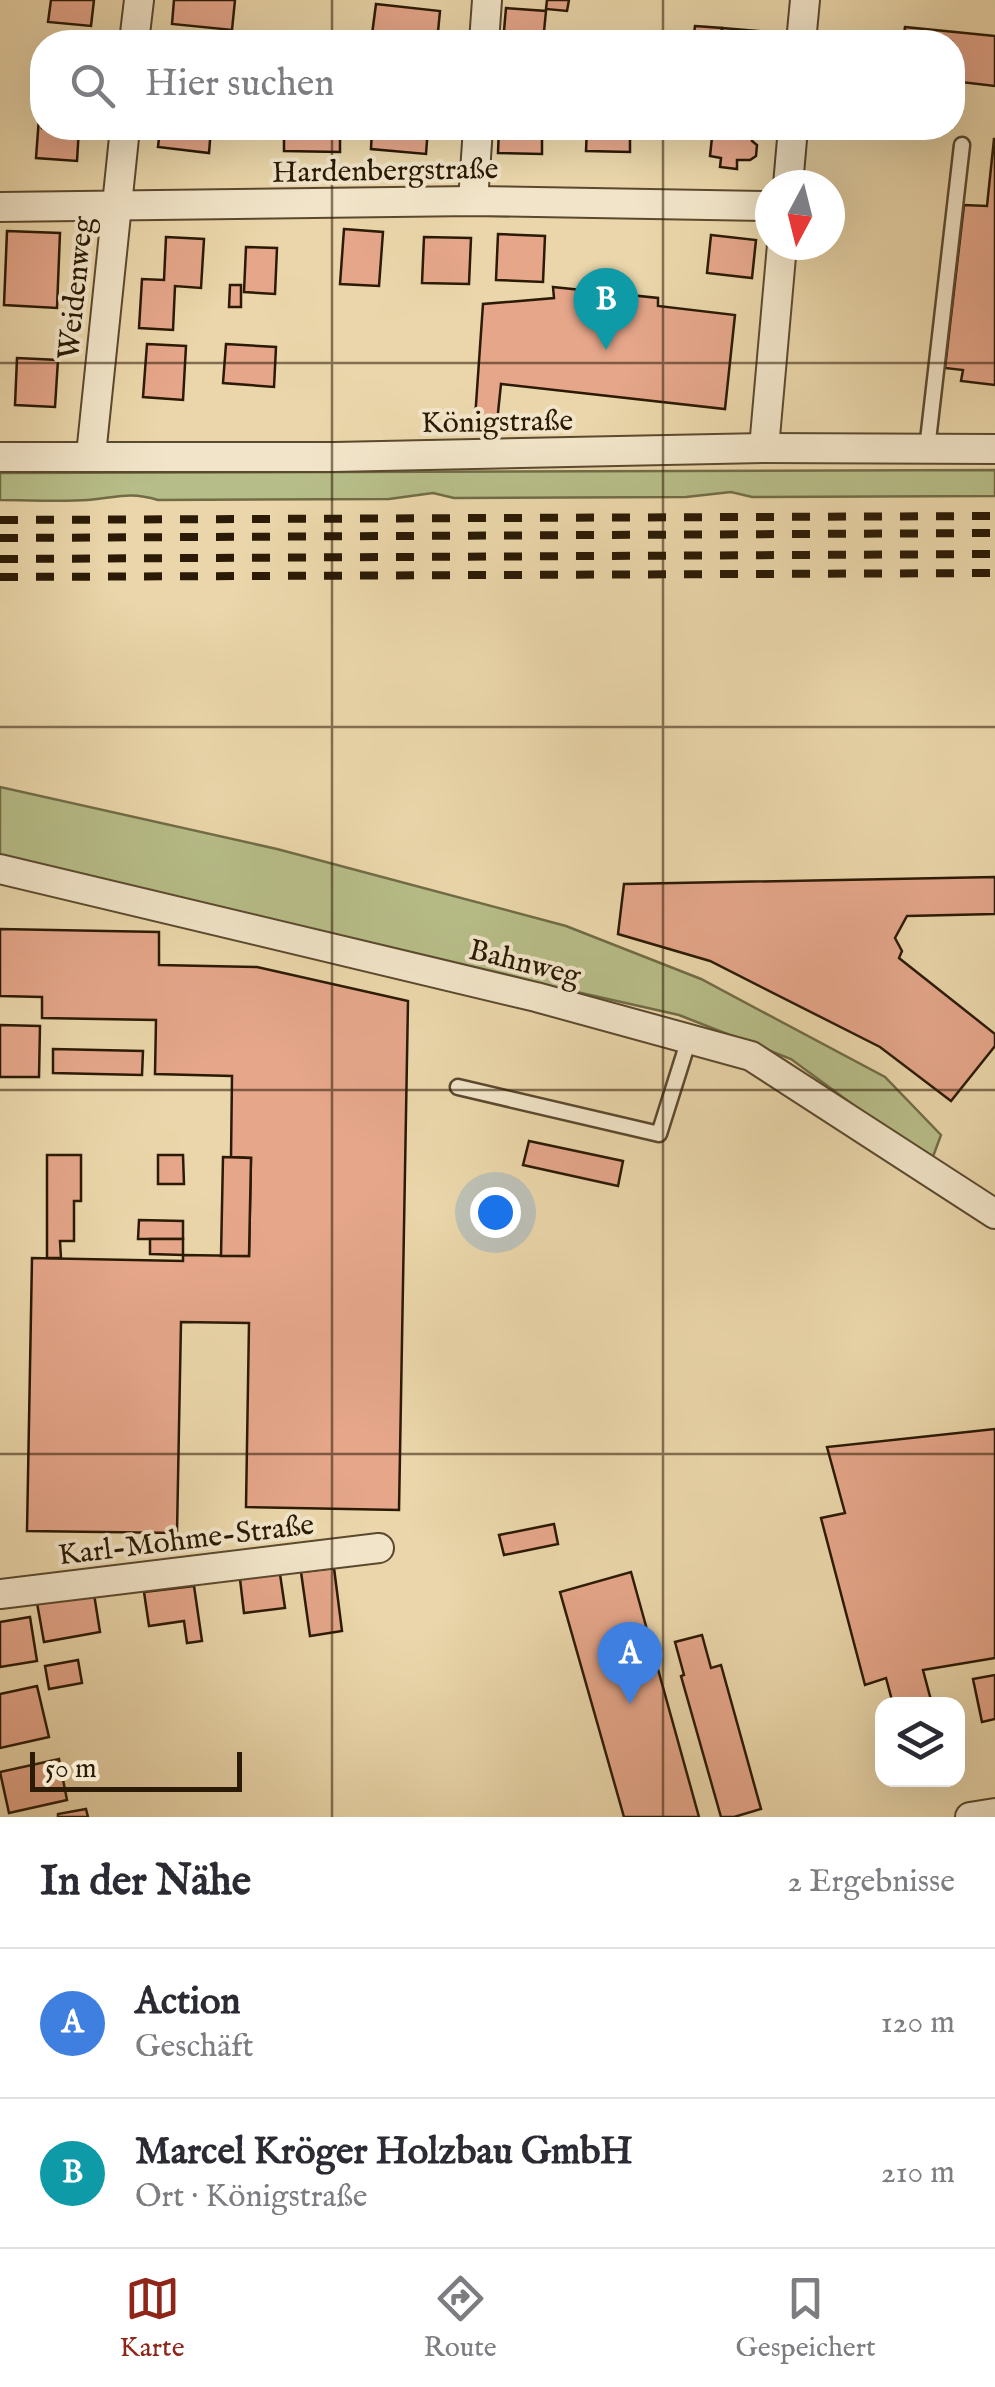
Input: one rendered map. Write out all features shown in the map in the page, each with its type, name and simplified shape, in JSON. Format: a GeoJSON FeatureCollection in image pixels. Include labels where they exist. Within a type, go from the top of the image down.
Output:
{"type":"FeatureCollection","features":[{"type":"Feature","properties":{"kind":"street"},"geometry":{"type":"LineString","coordinates":[[135,30],[139,0]]}},
{"type":"Feature","properties":{"kind":"street"},"geometry":{"type":"LineString","coordinates":[[485,30],[488,0]]}},
{"type":"Feature","properties":{"kind":"street"},"geometry":{"type":"LineString","coordinates":[[802,30],[805,0]]}},
{"type":"Feature","properties":{"kind":"street","name":"Weidenweg"},"geometry":{"type":"LineString","coordinates":[[91,455],[124,140]]}},
{"type":"Feature","properties":{"kind":"street"},"geometry":{"type":"LineString","coordinates":[[472,201],[477,140]]}},
{"type":"Feature","properties":{"kind":"street"},"geometry":{"type":"LineString","coordinates":[[789,170],[792,140]]}},
{"type":"Feature","properties":{"kind":"street","name":"Hardenbergstraße"},"geometry":{"type":"LineString","coordinates":[[0,207],[472,201],[755,206]]}},
{"type":"Feature","properties":{"kind":"street"},"geometry":{"type":"LineString","coordinates":[[764,448],[781,260]]}},
{"type":"Feature","properties":{"kind":"street","name":"Königstraße"},"geometry":{"type":"LineString","coordinates":[[0,456],[334,457],[764,448],[995,449]]}},
{"type":"Feature","properties":{"kind":"street","name":"Bahnweg"},"geometry":{"type":"LineString","coordinates":[[0,869],[536,997],[751,1056],[995,1214]]}},
{"type":"Feature","properties":{"kind":"street","name":"Karl-Mohme-Straße"},"geometry":{"type":"LineString","coordinates":[[0,1594],[380,1548]]}},
{"type":"Feature","properties":{"kind":"street"},"geometry":{"type":"LineString","coordinates":[[970,1817],[995,1813]]}},
{"type":"Feature","properties":{"kind":"lane"},"geometry":{"type":"LineString","coordinates":[[927,448],[962,145]]}},
{"type":"Feature","properties":{"kind":"lane"},"geometry":{"type":"LineString","coordinates":[[458,1087],[660,1134],[690,1039]]}},
{"type":"Feature","properties":{"kind":"green space"},"geometry":{"type":"Polygon","coordinates":[[[995,470],[995,496],[752,497],[731,492],[686,497],[454,498],[433,493],[389,499],[158,500],[130,496],[77,501],[0,500],[0,473],[995,470]]]}},
{"type":"Feature","properties":{"kind":"green space"},"geometry":{"type":"Polygon","coordinates":[[[0,787],[277,849],[566,926],[701,979],[885,1077],[941,1135],[931,1162],[791,1059],[679,1015],[0,862],[0,787]]]}},
{"type":"Feature","properties":{"kind":"building"},"geometry":{"type":"Polygon","coordinates":[[[51,0],[94,0],[91,26],[48,22],[51,0]]]}},
{"type":"Feature","properties":{"kind":"building"},"geometry":{"type":"Polygon","coordinates":[[[174,0],[235,0],[232,30],[172,24],[174,0]]]}},
{"type":"Feature","properties":{"kind":"building"},"geometry":{"type":"Polygon","coordinates":[[[547,0],[569,0],[567,11],[546,9],[547,0]]]}},
{"type":"Feature","properties":{"kind":"building"},"geometry":{"type":"Polygon","coordinates":[[[376,4],[440,11],[438,30],[373,30],[376,4]]]}},
{"type":"Feature","properties":{"kind":"building"},"geometry":{"type":"Polygon","coordinates":[[[506,8],[546,11],[544,30],[504,30],[506,8]]]}},
{"type":"Feature","properties":{"kind":"building"},"geometry":{"type":"Polygon","coordinates":[[[695,26],[722,28],[722,30],[694,30],[695,26]]]}},
{"type":"Feature","properties":{"kind":"building"},"geometry":{"type":"Polygon","coordinates":[[[965,33],[995,36],[995,86],[965,83],[965,33]]]}},
{"type":"Feature","properties":{"kind":"building"},"geometry":{"type":"Polygon","coordinates":[[[994,139],[995,385],[961,381],[963,370],[945,368],[964,205],[987,206],[994,139]]]}},
{"type":"Feature","properties":{"kind":"building"},"geometry":{"type":"Polygon","coordinates":[[[37,140],[78,140],[77,161],[36,158],[37,140]]]}},
{"type":"Feature","properties":{"kind":"building"},"geometry":{"type":"Polygon","coordinates":[[[159,140],[210,140],[209,153],[158,147],[159,140]]]}},
{"type":"Feature","properties":{"kind":"building"},"geometry":{"type":"Polygon","coordinates":[[[284,140],[340,140],[340,152],[284,151],[284,140]]]}},
{"type":"Feature","properties":{"kind":"building"},"geometry":{"type":"Polygon","coordinates":[[[371,140],[427,140],[426,154],[371,149],[371,140]]]}},
{"type":"Feature","properties":{"kind":"building"},"geometry":{"type":"Polygon","coordinates":[[[499,140],[542,140],[542,154],[498,153],[499,140]]]}},
{"type":"Feature","properties":{"kind":"building"},"geometry":{"type":"Polygon","coordinates":[[[586,140],[630,140],[630,152],[586,151],[586,140]]]}},
{"type":"Feature","properties":{"kind":"building"},"geometry":{"type":"Polygon","coordinates":[[[712,140],[752,140],[757,145],[756,156],[737,160],[737,169],[720,167],[721,158],[710,156],[712,140]]]}},
{"type":"Feature","properties":{"kind":"building"},"geometry":{"type":"Polygon","coordinates":[[[344,229],[383,232],[379,286],[340,284],[344,229]]]}},
{"type":"Feature","properties":{"kind":"building"},"geometry":{"type":"Polygon","coordinates":[[[7,231],[60,233],[57,308],[4,305],[7,231]]]}},
{"type":"Feature","properties":{"kind":"building"},"geometry":{"type":"Polygon","coordinates":[[[498,234],[545,236],[543,282],[496,280],[498,234]]]}},
{"type":"Feature","properties":{"kind":"building"},"geometry":{"type":"Polygon","coordinates":[[[711,235],[755,240],[752,278],[707,273],[711,235]]]}},
{"type":"Feature","properties":{"kind":"building"},"geometry":{"type":"Polygon","coordinates":[[[166,237],[204,239],[201,288],[175,286],[173,330],[139,328],[142,279],[164,280],[166,237]]]}},
{"type":"Feature","properties":{"kind":"building"},"geometry":{"type":"Polygon","coordinates":[[[424,237],[471,238],[469,284],[422,283],[424,237]]]}},
{"type":"Feature","properties":{"kind":"building"},"geometry":{"type":"Polygon","coordinates":[[[246,247],[277,248],[275,294],[244,292],[246,247]]]}},
{"type":"Feature","properties":{"kind":"building"},"geometry":{"type":"Polygon","coordinates":[[[230,285],[241,285],[241,307],[229,307],[230,285]]]}},
{"type":"Feature","properties":{"kind":"building"},"geometry":{"type":"Polygon","coordinates":[[[553,287],[658,298],[658,306],[735,315],[725,409],[501,384],[496,432],[474,433],[483,304],[554,298],[553,287]]]}},
{"type":"Feature","properties":{"kind":"building"},"geometry":{"type":"Polygon","coordinates":[[[147,344],[186,346],[183,400],[143,397],[147,344]]]}},
{"type":"Feature","properties":{"kind":"building"},"geometry":{"type":"Polygon","coordinates":[[[226,344],[276,347],[274,387],[223,383],[226,344]]]}},
{"type":"Feature","properties":{"kind":"building"},"geometry":{"type":"Polygon","coordinates":[[[17,358],[58,360],[55,407],[15,405],[17,358]]]}},
{"type":"Feature","properties":{"kind":"building"},"geometry":{"type":"Polygon","coordinates":[[[995,877],[995,914],[907,916],[895,938],[902,951],[899,958],[995,1034],[995,1046],[951,1101],[880,1047],[710,961],[618,934],[624,884],[995,877]]]}},
{"type":"Feature","properties":{"kind":"building"},"geometry":{"type":"Polygon","coordinates":[[[0,929],[159,932],[159,965],[257,967],[408,1001],[399,1510],[246,1507],[249,1323],[181,1322],[177,1533],[27,1531],[32,1258],[183,1261],[183,1255],[249,1256],[251,1158],[231,1157],[232,1076],[155,1074],[156,1020],[42,1018],[42,997],[0,996],[0,929]]]}},
{"type":"Feature","properties":{"kind":"building"},"geometry":{"type":"Polygon","coordinates":[[[0,1025],[40,1026],[39,1077],[0,1077],[0,1025]]]}},
{"type":"Feature","properties":{"kind":"building"},"geometry":{"type":"Polygon","coordinates":[[[53,1049],[143,1051],[142,1075],[53,1073],[53,1049]]]}},
{"type":"Feature","properties":{"kind":"building"},"geometry":{"type":"Polygon","coordinates":[[[529,1141],[623,1161],[618,1186],[523,1165],[529,1141]]]}},
{"type":"Feature","properties":{"kind":"building"},"geometry":{"type":"Polygon","coordinates":[[[47,1155],[81,1155],[81,1201],[74,1201],[74,1241],[60,1241],[61,1258],[47,1258],[47,1155]]]}},
{"type":"Feature","properties":{"kind":"building"},"geometry":{"type":"Polygon","coordinates":[[[158,1155],[183,1155],[184,1184],[158,1184],[158,1155]]]}},
{"type":"Feature","properties":{"kind":"building"},"geometry":{"type":"Polygon","coordinates":[[[223,1157],[251,1158],[249,1256],[221,1256],[223,1157]]]}},
{"type":"Feature","properties":{"kind":"building"},"geometry":{"type":"Polygon","coordinates":[[[139,1220],[183,1221],[183,1239],[138,1239],[139,1220]]]}},
{"type":"Feature","properties":{"kind":"building"},"geometry":{"type":"Polygon","coordinates":[[[150,1239],[183,1239],[183,1255],[150,1254],[150,1239]]]}},
{"type":"Feature","properties":{"kind":"building"},"geometry":{"type":"Polygon","coordinates":[[[995,1429],[995,1658],[923,1670],[930,1697],[891,1697],[886,1678],[865,1685],[821,1518],[845,1513],[827,1447],[995,1429]]]}},
{"type":"Feature","properties":{"kind":"building"},"geometry":{"type":"Polygon","coordinates":[[[554,1524],[558,1544],[504,1555],[499,1535],[554,1524]]]}},
{"type":"Feature","properties":{"kind":"building"},"geometry":{"type":"Polygon","coordinates":[[[334,1568],[342,1631],[310,1636],[301,1572],[334,1568]]]}},
{"type":"Feature","properties":{"kind":"building"},"geometry":{"type":"Polygon","coordinates":[[[631,1572],[699,1817],[624,1817],[560,1592],[631,1572]]]}},
{"type":"Feature","properties":{"kind":"building"},"geometry":{"type":"Polygon","coordinates":[[[280,1574],[285,1608],[244,1613],[240,1579],[280,1574]]]}},
{"type":"Feature","properties":{"kind":"building"},"geometry":{"type":"Polygon","coordinates":[[[194,1586],[202,1641],[187,1643],[184,1621],[149,1626],[144,1592],[194,1586]]]}},
{"type":"Feature","properties":{"kind":"building"},"geometry":{"type":"Polygon","coordinates":[[[94,1594],[100,1632],[44,1642],[37,1603],[94,1594]]]}},
{"type":"Feature","properties":{"kind":"building"},"geometry":{"type":"Polygon","coordinates":[[[30,1617],[37,1661],[0,1667],[0,1622],[30,1617]]]}},
{"type":"Feature","properties":{"kind":"building"},"geometry":{"type":"Polygon","coordinates":[[[702,1635],[711,1668],[721,1665],[761,1809],[734,1817],[721,1817],[675,1642],[702,1635]]]}},
{"type":"Feature","properties":{"kind":"building"},"geometry":{"type":"Polygon","coordinates":[[[78,1660],[82,1683],[49,1689],[45,1666],[78,1660]]]}},
{"type":"Feature","properties":{"kind":"building"},"geometry":{"type":"Polygon","coordinates":[[[995,1675],[995,1719],[982,1722],[973,1679],[995,1675]]]}},
{"type":"Feature","properties":{"kind":"building"},"geometry":{"type":"Polygon","coordinates":[[[37,1686],[49,1737],[0,1748],[0,1694],[37,1686]]]}},
{"type":"Feature","properties":{"kind":"building"},"geometry":{"type":"Polygon","coordinates":[[[59,1759],[67,1800],[9,1813],[0,1772],[59,1759]]]}},
{"type":"Feature","properties":{"kind":"building"},"geometry":{"type":"Polygon","coordinates":[[[86,1809],[88,1817],[58,1817],[58,1814],[86,1809]]]}},
{"type":"Feature","properties":{"kind":"railway"},"geometry":{"type":"LineString","coordinates":[[0,520],[995,516]]}},
{"type":"Feature","properties":{"kind":"railway"},"geometry":{"type":"LineString","coordinates":[[0,538],[995,533]]}},
{"type":"Feature","properties":{"kind":"railway"},"geometry":{"type":"LineString","coordinates":[[0,559],[995,554]]}},
{"type":"Feature","properties":{"kind":"railway"},"geometry":{"type":"LineString","coordinates":[[0,577],[995,573]]}},
{"type":"Feature","properties":{"kind":"place","name":"Marcel Kröger Holzbau GmbH"},"geometry":{"type":"Point","coordinates":[606,350]}},
{"type":"Feature","properties":{"kind":"place","name":"Action"},"geometry":{"type":"Point","coordinates":[630,1704]}}]}
